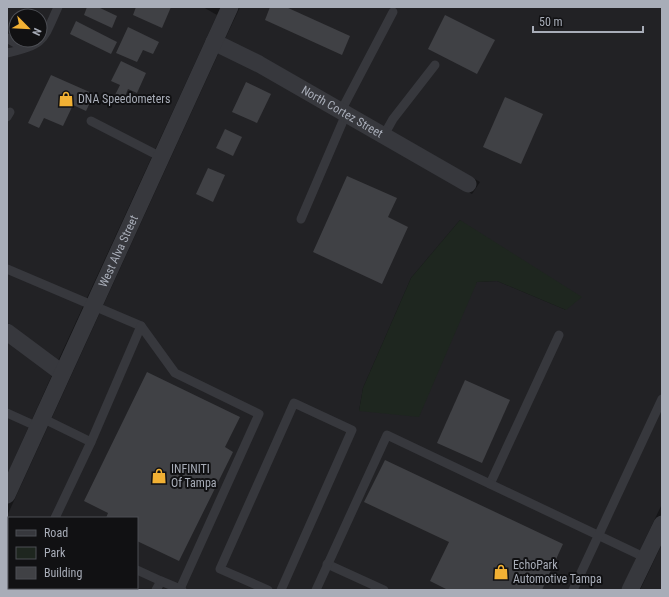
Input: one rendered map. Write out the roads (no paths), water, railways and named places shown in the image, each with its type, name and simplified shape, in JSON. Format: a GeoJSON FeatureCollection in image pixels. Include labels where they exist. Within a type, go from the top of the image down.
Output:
{"type":"FeatureCollection","features":[{"type":"Feature","properties":{"kind":"street","name":"West Alva Street"},"geometry":{"type":"LineString","coordinates":[[7,495],[214,42],[225,9]]}},
{"type":"Feature","properties":{"kind":"street","name":"North Cortez Street"},"geometry":{"type":"LineString","coordinates":[[214,42],[259,64],[468,184]]}},
{"type":"Feature","properties":{"kind":"street"},"geometry":{"type":"LineString","coordinates":[[7,332],[62,373]]}},
{"type":"Feature","properties":{"kind":"street"},"geometry":{"type":"LineString","coordinates":[[630,590],[661,529]]}},
{"type":"Feature","properties":{"kind":"lane"},"geometry":{"type":"LineString","coordinates":[[48,28],[58,7]]}},
{"type":"Feature","properties":{"kind":"lane"},"geometry":{"type":"LineString","coordinates":[[301,218],[344,112],[393,12]]}},
{"type":"Feature","properties":{"kind":"lane"},"geometry":{"type":"LineString","coordinates":[[7,53],[24,48]]}},
{"type":"Feature","properties":{"kind":"lane"},"geometry":{"type":"LineString","coordinates":[[384,135],[393,119],[435,65]]}},
{"type":"Feature","properties":{"kind":"lane"},"geometry":{"type":"LineString","coordinates":[[91,121],[161,157]]}},
{"type":"Feature","properties":{"kind":"lane"},"geometry":{"type":"LineString","coordinates":[[7,269],[141,326],[175,373],[259,414],[181,590],[138,570]]}},
{"type":"Feature","properties":{"kind":"lane"},"geometry":{"type":"LineString","coordinates":[[55,517],[91,442],[141,326]]}},
{"type":"Feature","properties":{"kind":"lane"},"geometry":{"type":"LineString","coordinates":[[490,484],[559,335]]}},
{"type":"Feature","properties":{"kind":"lane"},"geometry":{"type":"LineString","coordinates":[[573,590],[662,399]]}},
{"type":"Feature","properties":{"kind":"lane"},"geometry":{"type":"LineString","coordinates":[[268,590],[220,570],[294,403],[352,430],[282,590]]}},
{"type":"Feature","properties":{"kind":"lane"},"geometry":{"type":"LineString","coordinates":[[7,413],[40,423],[91,442]]}},
{"type":"Feature","properties":{"kind":"lane"},"geometry":{"type":"LineString","coordinates":[[316,590],[387,435],[646,558]]}},
{"type":"Feature","properties":{"kind":"lane"},"geometry":{"type":"LineString","coordinates":[[327,564],[384,590]]}},
{"type":"Feature","properties":{"kind":"lane"},"geometry":{"type":"LineString","coordinates":[[156,590],[161,581]]}},
{"type":"Feature","properties":{"kind":"place","name":"DNA Speedometers"},"geometry":{"type":"Point","coordinates":[66,99]}},
{"type":"Feature","properties":{"kind":"place","name":"INFINITI Of Tampa"},"geometry":{"type":"Point","coordinates":[159,476]}},
{"type":"Feature","properties":{"kind":"place","name":"EchoPark Automotive Tampa"},"geometry":{"type":"Point","coordinates":[501,572]}}]}
